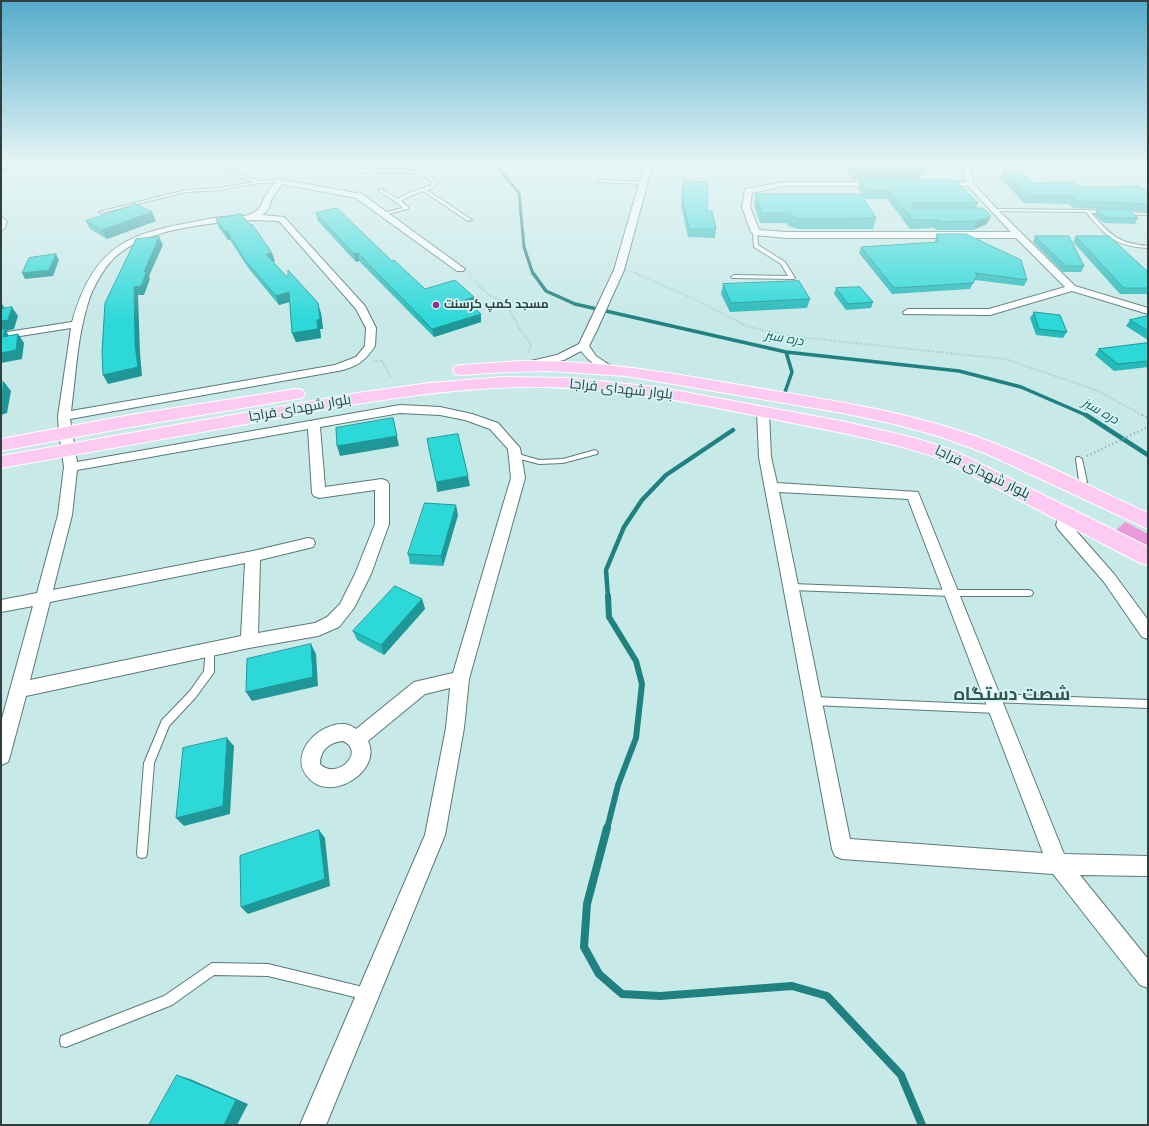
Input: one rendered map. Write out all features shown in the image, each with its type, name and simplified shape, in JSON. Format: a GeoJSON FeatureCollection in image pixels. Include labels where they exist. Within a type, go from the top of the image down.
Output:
{"type":"FeatureCollection","features":[{"type":"Feature","properties":{"kind":"main road","name":"بلوار شهدای فراجا"},"geometry":{"type":"LineString","coordinates":[[67,441],[391,378],[524,366],[580,367],[611,370],[790,399],[914,423],[969,440],[1075,487],[1148,522]]}},
{"type":"Feature","properties":{"kind":"main road","name":"بلوار شهدای فراجا"},"geometry":{"type":"LineString","coordinates":[[67,441],[437,387],[487,383],[541,382],[611,386],[687,397],[883,436],[927,447],[948,455],[1148,557]]}},
{"type":"Feature","properties":{"kind":"main road"},"geometry":{"type":"LineString","coordinates":[[1,445],[67,441]]}},
{"type":"Feature","properties":{"kind":"main road"},"geometry":{"type":"LineString","coordinates":[[1,462],[67,441]]}},
{"type":"Feature","properties":{"kind":"street"},"geometry":{"type":"LineString","coordinates":[[387,216],[460,269]]}},
{"type":"Feature","properties":{"kind":"street"},"geometry":{"type":"LineString","coordinates":[[524,366],[560,358],[583,346],[592,330],[619,270],[635,216]]}},
{"type":"Feature","properties":{"kind":"street"},"geometry":{"type":"LineString","coordinates":[[749,216],[755,232],[787,235],[1019,235]]}},
{"type":"Feature","properties":{"kind":"street"},"geometry":{"type":"LineString","coordinates":[[996,216],[1019,235],[1072,288],[1148,311]]}},
{"type":"Feature","properties":{"kind":"street"},"geometry":{"type":"LineString","coordinates":[[1,756],[64,515],[67,441],[76,324],[84,299],[101,267],[116,251],[136,239],[170,229],[223,218],[254,217],[281,219],[361,308],[371,328],[370,346],[360,360],[338,368],[117,408],[67,441]]}},
{"type":"Feature","properties":{"kind":"street"},"geometry":{"type":"LineString","coordinates":[[1,220],[3,221],[1,228]]}},
{"type":"Feature","properties":{"kind":"street"},"geometry":{"type":"LineString","coordinates":[[908,312],[990,312],[1072,288]]}},
{"type":"Feature","properties":{"kind":"street"},"geometry":{"type":"LineString","coordinates":[[1,336],[76,324]]}},
{"type":"Feature","properties":{"kind":"street"},"geometry":{"type":"LineString","coordinates":[[583,346],[592,358],[611,370]]}},
{"type":"Feature","properties":{"kind":"street"},"geometry":{"type":"LineString","coordinates":[[67,441],[314,425],[400,409],[440,411],[468,417],[494,426],[514,448],[518,478],[460,679],[455,728],[436,834],[312,1125]]}},
{"type":"Feature","properties":{"kind":"street"},"geometry":{"type":"LineString","coordinates":[[763,412],[764,457],[792,587],[842,849],[1058,864],[1148,866]]}},
{"type":"Feature","properties":{"kind":"street"},"geometry":{"type":"LineString","coordinates":[[18,690],[249,641],[318,629],[333,622],[346,608],[363,574],[382,524],[382,484],[319,494],[314,425]]}},
{"type":"Feature","properties":{"kind":"street"},"geometry":{"type":"LineString","coordinates":[[771,488],[913,495],[1058,864],[1148,977]]}},
{"type":"Feature","properties":{"kind":"street"},"geometry":{"type":"LineString","coordinates":[[1065,514],[1063,525],[1109,578],[1148,632]]}},
{"type":"Feature","properties":{"kind":"street"},"geometry":{"type":"LineString","coordinates":[[1,606],[253,556],[308,543]]}},
{"type":"Feature","properties":{"kind":"street"},"geometry":{"type":"LineString","coordinates":[[249,641],[253,556]]}},
{"type":"Feature","properties":{"kind":"street"},"geometry":{"type":"LineString","coordinates":[[358,738],[420,687],[460,679]]}},
{"type":"Feature","properties":{"kind":"lane"},"geometry":{"type":"LineString","coordinates":[[463,216],[470,220]]}},
{"type":"Feature","properties":{"kind":"lane"},"geometry":{"type":"LineString","coordinates":[[1092,216],[1110,236],[1124,245],[1148,246]]}},
{"type":"Feature","properties":{"kind":"lane"},"geometry":{"type":"LineString","coordinates":[[734,277],[792,278],[783,263],[756,246],[755,232]]}},
{"type":"Feature","properties":{"kind":"lane"},"geometry":{"type":"LineString","coordinates":[[515,455],[539,462],[563,461],[595,452]]}},
{"type":"Feature","properties":{"kind":"lane"},"geometry":{"type":"LineString","coordinates":[[1075,487],[1083,482],[1079,460]]}},
{"type":"Feature","properties":{"kind":"lane"},"geometry":{"type":"LineString","coordinates":[[792,587],[952,593],[1029,593]]}},
{"type":"Feature","properties":{"kind":"lane"},"geometry":{"type":"LineString","coordinates":[[142,853],[149,763],[164,723],[193,694],[209,672],[210,649]]}},
{"type":"Feature","properties":{"kind":"lane"},"geometry":{"type":"LineString","coordinates":[[813,701],[1148,704]]}},
{"type":"Feature","properties":{"kind":"lane"},"geometry":{"type":"LineString","coordinates":[[66,1041],[168,1001],[212,969],[268,970],[367,994]]}},
{"type":"Feature","properties":{"kind":"path"},"geometry":{"type":"LineString","coordinates":[[460,269],[479,284],[489,295],[506,303],[518,326],[531,344],[524,366]]}},
{"type":"Feature","properties":{"kind":"path"},"geometry":{"type":"LineString","coordinates":[[619,270],[642,275],[696,300],[748,327],[798,337],[949,352],[1005,360],[1096,390],[1148,418]]}},
{"type":"Feature","properties":{"kind":"path"},"geometry":{"type":"LineString","coordinates":[[360,360],[382,361],[391,378]]}},
{"type":"Feature","properties":{"kind":"path"},"geometry":{"type":"LineString","coordinates":[[1079,460],[1148,427]]}},
{"type":"Feature","properties":{"kind":"shaded area"},"geometry":{"type":"Polygon","coordinates":[[[1125,522],[1148,534],[1148,546],[1116,530],[1125,522]]]}},
{"type":"Feature","properties":{"kind":"building"},"geometry":{"type":"Polygon","coordinates":[[[102,216],[142,216],[102,230],[86,221],[102,216]]]}},
{"type":"Feature","properties":{"kind":"building"},"geometry":{"type":"Polygon","coordinates":[[[242,216],[251,226],[252,224],[272,253],[266,254],[287,277],[288,270],[318,303],[320,319],[317,320],[318,329],[292,333],[289,292],[276,296],[245,260],[227,231],[225,232],[216,219],[242,216]]]}},
{"type":"Feature","properties":{"kind":"building"},"geometry":{"type":"Polygon","coordinates":[[[318,216],[345,216],[392,261],[394,260],[425,289],[455,280],[474,297],[465,300],[481,314],[432,329],[358,253],[354,254],[318,216]]]}},
{"type":"Feature","properties":{"kind":"building"},"geometry":{"type":"Polygon","coordinates":[[[686,216],[713,216],[716,229],[689,229],[686,216]]]}},
{"type":"Feature","properties":{"kind":"building"},"geometry":{"type":"Polygon","coordinates":[[[791,216],[874,216],[876,218],[800,219],[791,216]]]}},
{"type":"Feature","properties":{"kind":"building"},"geometry":{"type":"Polygon","coordinates":[[[909,216],[991,216],[977,221],[938,222],[938,220],[913,220],[909,216]]]}},
{"type":"Feature","properties":{"kind":"building"},"geometry":{"type":"Polygon","coordinates":[[[1104,216],[1135,216],[1138,218],[1107,218],[1104,216]]]}},
{"type":"Feature","properties":{"kind":"building"},"geometry":{"type":"Polygon","coordinates":[[[937,234],[966,234],[1021,260],[1027,280],[975,273],[977,275],[973,283],[894,288],[861,247],[938,242],[937,234]]]}},
{"type":"Feature","properties":{"kind":"building"},"geometry":{"type":"Polygon","coordinates":[[[1035,236],[1069,236],[1084,266],[1066,266],[1035,236]]]}},
{"type":"Feature","properties":{"kind":"building"},"geometry":{"type":"Polygon","coordinates":[[[1076,236],[1109,236],[1148,272],[1148,288],[1124,288],[1076,236]]]}},
{"type":"Feature","properties":{"kind":"building"},"geometry":{"type":"Polygon","coordinates":[[[159,237],[144,272],[147,271],[141,286],[134,287],[135,345],[138,367],[103,375],[102,352],[105,303],[136,239],[159,237]]]}},
{"type":"Feature","properties":{"kind":"building"},"geometry":{"type":"Polygon","coordinates":[[[56,254],[49,270],[22,273],[29,258],[56,254]]]}},
{"type":"Feature","properties":{"kind":"building"},"geometry":{"type":"Polygon","coordinates":[[[799,281],[810,299],[731,303],[723,284],[799,281]]]}},
{"type":"Feature","properties":{"kind":"building"},"geometry":{"type":"Polygon","coordinates":[[[860,287],[873,302],[848,304],[836,288],[860,287]]]}},
{"type":"Feature","properties":{"kind":"building"},"geometry":{"type":"Polygon","coordinates":[[[12,307],[8,320],[1,321],[1,309],[12,307]]]}},
{"type":"Feature","properties":{"kind":"building"},"geometry":{"type":"Polygon","coordinates":[[[1034,312],[1060,315],[1067,332],[1039,329],[1034,312]]]}},
{"type":"Feature","properties":{"kind":"building"},"geometry":{"type":"Polygon","coordinates":[[[1148,316],[1148,331],[1130,320],[1148,316]]]}},
{"type":"Feature","properties":{"kind":"building"},"geometry":{"type":"Polygon","coordinates":[[[5,329],[3,337],[18,334],[16,350],[1,353],[1,330],[5,329]]]}},
{"type":"Feature","properties":{"kind":"building"},"geometry":{"type":"Polygon","coordinates":[[[1148,343],[1148,361],[1118,364],[1099,349],[1148,343]]]}},
{"type":"Feature","properties":{"kind":"building"},"geometry":{"type":"Polygon","coordinates":[[[1,382],[4,382],[1,399],[1,382]]]}},
{"type":"Feature","properties":{"kind":"building"},"geometry":{"type":"Polygon","coordinates":[[[393,418],[397,436],[337,446],[336,428],[393,418]]]}},
{"type":"Feature","properties":{"kind":"building"},"geometry":{"type":"Polygon","coordinates":[[[458,434],[468,476],[436,482],[427,439],[458,434]]]}},
{"type":"Feature","properties":{"kind":"building"},"geometry":{"type":"Polygon","coordinates":[[[425,503],[456,505],[441,556],[408,554],[425,503]]]}},
{"type":"Feature","properties":{"kind":"building"},"geometry":{"type":"Polygon","coordinates":[[[395,586],[422,599],[381,645],[353,631],[395,586]]]}},
{"type":"Feature","properties":{"kind":"building"},"geometry":{"type":"Polygon","coordinates":[[[311,644],[313,677],[246,692],[247,659],[311,644]]]}},
{"type":"Feature","properties":{"kind":"building"},"geometry":{"type":"Polygon","coordinates":[[[227,738],[223,806],[176,818],[183,748],[227,738]]]}},
{"type":"Feature","properties":{"kind":"building"},"geometry":{"type":"Polygon","coordinates":[[[319,830],[325,879],[241,907],[240,856],[319,830]]]}},
{"type":"Feature","properties":{"kind":"building"},"geometry":{"type":"Polygon","coordinates":[[[177,1075],[236,1100],[224,1125],[149,1125],[177,1075]]]}},
{"type":"Feature","properties":{"kind":"waterway","name":"دره سبز"},"geometry":{"type":"LineString","coordinates":[[521,216],[524,247],[533,274]]}},
{"type":"Feature","properties":{"kind":"waterway","name":"دره سبز"},"geometry":{"type":"LineString","coordinates":[[533,273],[546,291],[575,304],[786,352]]}},
{"type":"Feature","properties":{"kind":"waterway"},"geometry":{"type":"LineString","coordinates":[[785,392],[792,372],[786,352]]}},
{"type":"Feature","properties":{"kind":"waterway","name":"دره سبز"},"geometry":{"type":"LineString","coordinates":[[786,352],[959,371],[1021,387],[1087,415]]}},
{"type":"Feature","properties":{"kind":"waterway","name":"دره سبز"},"geometry":{"type":"LineString","coordinates":[[1087,415],[1148,455]]}},
{"type":"Feature","properties":{"kind":"waterway"},"geometry":{"type":"LineString","coordinates":[[608,597],[606,570],[624,527],[642,500],[666,475],[733,430]]}},
{"type":"Feature","properties":{"kind":"waterway"},"geometry":{"type":"LineString","coordinates":[[607,829],[618,785],[636,738],[642,684],[636,661],[609,617],[608,596]]}},
{"type":"Feature","properties":{"kind":"waterway"},"geometry":{"type":"LineString","coordinates":[[607,828],[587,904],[584,947],[599,974],[622,994],[660,996],[792,986],[827,996],[901,1075],[922,1125]]}},
{"type":"Feature","properties":{"kind":"place","name":"مسجد کمپ کرسنت"},"geometry":{"type":"Point","coordinates":[436,305]}},
{"type":"Feature","properties":{"kind":"district","name":"شصت دستگاه"},"geometry":{"type":"Point","coordinates":[1012,696]}}]}
